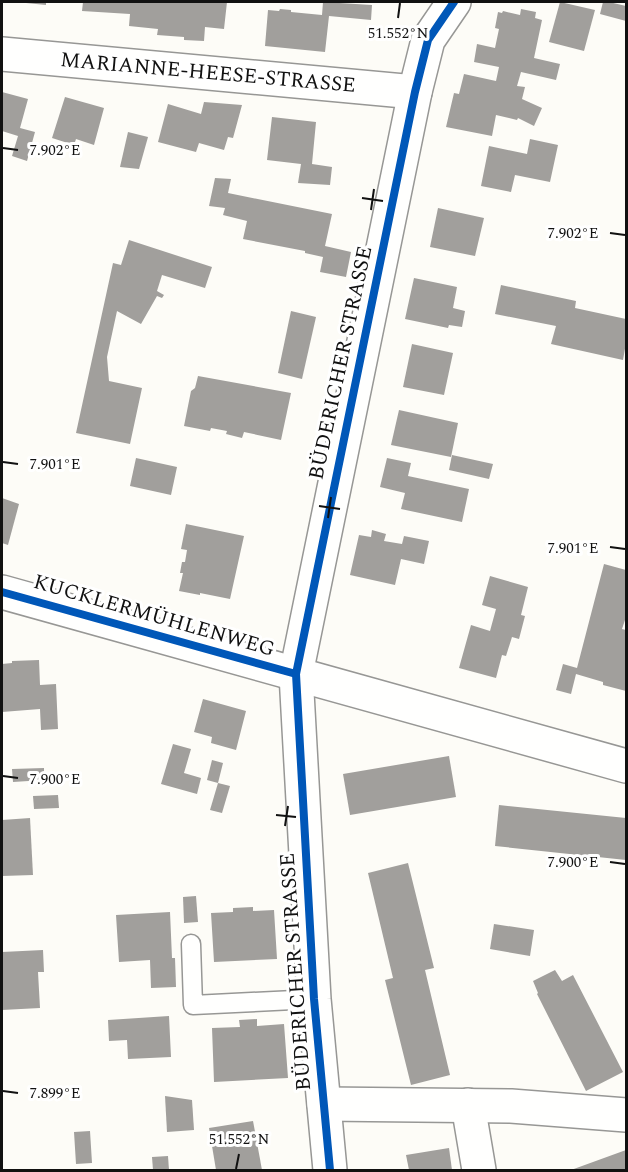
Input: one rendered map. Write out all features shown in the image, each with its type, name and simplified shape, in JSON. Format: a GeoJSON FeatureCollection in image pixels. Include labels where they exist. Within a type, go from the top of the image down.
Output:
{"type":"FeatureCollection","features":[{"type":"Feature","properties":{"kind":"street","name":"BÜDERICHER STRASSE"},"geometry":{"type":"LineString","coordinates":[[330,1170],[314,999],[296,674],[415,92],[428,40],[454,2]]}},
{"type":"Feature","properties":{"kind":"street","name":"MARIANNE-HEESE-STRASSE"},"geometry":{"type":"LineString","coordinates":[[2,54],[415,92]]}},
{"type":"Feature","properties":{"kind":"street","name":"KUCKLERMÜHLENWEG"},"geometry":{"type":"LineString","coordinates":[[2,592],[627,766]]}},
{"type":"Feature","properties":{"kind":"street"},"geometry":{"type":"LineString","coordinates":[[324,1104],[512,1106],[627,1115]]}},
{"type":"Feature","properties":{"kind":"street"},"geometry":{"type":"LineString","coordinates":[[468,1105],[479,1170]]}},
{"type":"Feature","properties":{"kind":"lane","name":"BÜDERICHER STRASSE"},"geometry":{"type":"LineString","coordinates":[[191,944],[193,1005],[314,999]]}},
{"type":"Feature","properties":{"kind":"building"},"geometry":{"type":"Polygon","coordinates":[[[46,2],[46,5],[26,3],[46,2]]]}},
{"type":"Feature","properties":{"kind":"building"},"geometry":{"type":"Polygon","coordinates":[[[83,2],[227,2],[224,29],[205,27],[204,41],[157,35],[158,29],[129,26],[130,14],[82,11],[83,2]]]}},
{"type":"Feature","properties":{"kind":"building"},"geometry":{"type":"Polygon","coordinates":[[[323,2],[372,5],[371,20],[329,16],[325,52],[265,46],[268,10],[291,10],[291,12],[322,15],[323,2]]]}},
{"type":"Feature","properties":{"kind":"building"},"geometry":{"type":"Polygon","coordinates":[[[560,2],[595,10],[584,51],[549,42],[560,2]]]}},
{"type":"Feature","properties":{"kind":"building"},"geometry":{"type":"Polygon","coordinates":[[[603,2],[626,6],[626,21],[600,14],[603,2]]]}},
{"type":"Feature","properties":{"kind":"building"},"geometry":{"type":"Polygon","coordinates":[[[521,9],[536,12],[535,18],[542,20],[534,58],[560,64],[556,80],[521,72],[517,86],[525,87],[522,99],[542,108],[534,126],[518,118],[517,120],[496,115],[492,136],[446,127],[454,93],[459,94],[464,74],[496,81],[499,67],[474,62],[477,44],[495,48],[499,29],[495,28],[498,12],[520,15],[521,9]]]}},
{"type":"Feature","properties":{"kind":"building"},"geometry":{"type":"Polygon","coordinates":[[[2,92],[28,99],[20,128],[35,132],[27,161],[12,156],[18,136],[2,131],[2,92]]]}},
{"type":"Feature","properties":{"kind":"building"},"geometry":{"type":"Polygon","coordinates":[[[65,97],[104,108],[94,145],[76,139],[74,145],[52,138],[65,97]]]}},
{"type":"Feature","properties":{"kind":"building"},"geometry":{"type":"Polygon","coordinates":[[[204,102],[242,105],[233,138],[228,137],[224,150],[199,143],[196,152],[158,142],[168,104],[201,114],[204,102]]]}},
{"type":"Feature","properties":{"kind":"building"},"geometry":{"type":"Polygon","coordinates":[[[272,117],[316,122],[312,164],[332,167],[330,185],[298,183],[301,164],[267,160],[272,117]]]}},
{"type":"Feature","properties":{"kind":"building"},"geometry":{"type":"Polygon","coordinates":[[[128,132],[148,137],[139,169],[120,167],[128,132]]]}},
{"type":"Feature","properties":{"kind":"building"},"geometry":{"type":"Polygon","coordinates":[[[530,139],[558,145],[550,182],[515,175],[511,192],[481,186],[489,146],[527,154],[530,139]]]}},
{"type":"Feature","properties":{"kind":"building"},"geometry":{"type":"Polygon","coordinates":[[[215,178],[231,179],[228,193],[332,214],[325,246],[351,252],[346,277],[320,272],[323,257],[305,253],[305,251],[243,239],[247,221],[223,215],[225,208],[209,206],[215,178]]]}},
{"type":"Feature","properties":{"kind":"building"},"geometry":{"type":"Polygon","coordinates":[[[438,208],[484,218],[475,256],[430,247],[438,208]]]}},
{"type":"Feature","properties":{"kind":"building"},"geometry":{"type":"Polygon","coordinates":[[[129,240],[212,267],[205,288],[162,275],[157,291],[164,295],[162,298],[157,296],[141,324],[117,311],[107,357],[109,381],[142,388],[130,444],[76,433],[113,263],[121,265],[129,240]]]}},
{"type":"Feature","properties":{"kind":"building"},"geometry":{"type":"Polygon","coordinates":[[[414,278],[457,287],[453,308],[465,311],[462,327],[449,325],[448,328],[405,319],[414,278]]]}},
{"type":"Feature","properties":{"kind":"building"},"geometry":{"type":"Polygon","coordinates":[[[501,285],[576,301],[575,308],[626,319],[623,360],[551,344],[556,326],[495,314],[501,285]]]}},
{"type":"Feature","properties":{"kind":"building"},"geometry":{"type":"Polygon","coordinates":[[[291,311],[316,317],[302,379],[278,373],[291,311]]]}},
{"type":"Feature","properties":{"kind":"building"},"geometry":{"type":"Polygon","coordinates":[[[412,344],[453,353],[444,395],[403,387],[412,344]]]}},
{"type":"Feature","properties":{"kind":"building"},"geometry":{"type":"Polygon","coordinates":[[[198,376],[291,393],[281,440],[244,432],[242,438],[226,434],[227,431],[211,428],[210,431],[184,426],[191,391],[195,388],[198,376]]]}},
{"type":"Feature","properties":{"kind":"building"},"geometry":{"type":"Polygon","coordinates":[[[399,410],[458,423],[451,457],[391,445],[399,410]]]}},
{"type":"Feature","properties":{"kind":"building"},"geometry":{"type":"Polygon","coordinates":[[[452,455],[493,464],[489,479],[449,470],[452,455]]]}},
{"type":"Feature","properties":{"kind":"building"},"geometry":{"type":"Polygon","coordinates":[[[136,458],[177,467],[171,495],[130,486],[136,458]]]}},
{"type":"Feature","properties":{"kind":"building"},"geometry":{"type":"Polygon","coordinates":[[[387,458],[411,463],[408,476],[469,489],[462,522],[401,509],[405,493],[380,487],[387,458]]]}},
{"type":"Feature","properties":{"kind":"building"},"geometry":{"type":"Polygon","coordinates":[[[2,498],[19,504],[8,545],[2,543],[2,498]]]}},
{"type":"Feature","properties":{"kind":"building"},"geometry":{"type":"Polygon","coordinates":[[[186,524],[244,536],[230,599],[179,591],[183,573],[180,573],[182,562],[185,562],[187,550],[181,549],[186,524]]]}},
{"type":"Feature","properties":{"kind":"building"},"geometry":{"type":"Polygon","coordinates":[[[372,530],[386,534],[384,541],[402,544],[404,536],[429,541],[424,564],[401,559],[395,585],[350,575],[359,535],[371,537],[372,530]]]}},
{"type":"Feature","properties":{"kind":"building"},"geometry":{"type":"Polygon","coordinates":[[[604,564],[626,570],[626,620],[622,629],[626,630],[626,691],[576,674],[571,694],[556,690],[563,664],[577,668],[604,564]]]}},
{"type":"Feature","properties":{"kind":"building"},"geometry":{"type":"Polygon","coordinates":[[[490,576],[528,587],[521,615],[525,616],[519,639],[512,637],[506,656],[502,655],[496,678],[459,668],[471,625],[490,631],[496,609],[482,605],[490,576]]]}},
{"type":"Feature","properties":{"kind":"building"},"geometry":{"type":"Polygon","coordinates":[[[39,660],[40,685],[56,684],[58,729],[41,730],[40,709],[2,712],[2,664],[12,663],[12,661],[39,660]]]}},
{"type":"Feature","properties":{"kind":"building"},"geometry":{"type":"Polygon","coordinates":[[[203,699],[246,711],[236,750],[211,743],[212,737],[194,732],[203,699]]]}},
{"type":"Feature","properties":{"kind":"building"},"geometry":{"type":"Polygon","coordinates":[[[173,744],[191,749],[184,773],[201,778],[197,794],[161,784],[173,744]]]}},
{"type":"Feature","properties":{"kind":"building"},"geometry":{"type":"Polygon","coordinates":[[[449,756],[456,797],[350,815],[343,774],[449,756]]]}},
{"type":"Feature","properties":{"kind":"building"},"geometry":{"type":"Polygon","coordinates":[[[212,760],[223,763],[218,783],[207,780],[212,760]]]}},
{"type":"Feature","properties":{"kind":"building"},"geometry":{"type":"Polygon","coordinates":[[[44,768],[44,780],[13,782],[12,769],[44,768]]]}},
{"type":"Feature","properties":{"kind":"building"},"geometry":{"type":"Polygon","coordinates":[[[218,783],[230,786],[222,813],[210,810],[218,783]]]}},
{"type":"Feature","properties":{"kind":"building"},"geometry":{"type":"Polygon","coordinates":[[[58,795],[59,808],[34,809],[33,796],[58,795]]]}},
{"type":"Feature","properties":{"kind":"building"},"geometry":{"type":"Polygon","coordinates":[[[499,805],[626,818],[626,860],[495,846],[499,805]]]}},
{"type":"Feature","properties":{"kind":"building"},"geometry":{"type":"Polygon","coordinates":[[[30,818],[33,875],[2,876],[2,820],[30,818]]]}},
{"type":"Feature","properties":{"kind":"building"},"geometry":{"type":"Polygon","coordinates":[[[408,863],[434,968],[425,970],[450,1075],[411,1085],[385,980],[393,978],[368,873],[408,863]]]}},
{"type":"Feature","properties":{"kind":"building"},"geometry":{"type":"Polygon","coordinates":[[[196,896],[198,922],[184,923],[183,897],[196,896]]]}},
{"type":"Feature","properties":{"kind":"building"},"geometry":{"type":"Polygon","coordinates":[[[253,907],[253,911],[274,910],[277,959],[214,962],[211,913],[233,912],[233,908],[253,907]]]}},
{"type":"Feature","properties":{"kind":"building"},"geometry":{"type":"Polygon","coordinates":[[[170,912],[176,987],[151,988],[150,960],[119,962],[116,915],[170,912]]]}},
{"type":"Feature","properties":{"kind":"building"},"geometry":{"type":"Polygon","coordinates":[[[494,924],[534,930],[530,956],[490,949],[494,924]]]}},
{"type":"Feature","properties":{"kind":"building"},"geometry":{"type":"Polygon","coordinates":[[[43,950],[44,972],[38,972],[40,1008],[2,1010],[2,952],[43,950]]]}},
{"type":"Feature","properties":{"kind":"building"},"geometry":{"type":"Polygon","coordinates":[[[555,970],[562,981],[573,975],[623,1072],[586,1091],[537,994],[533,981],[555,970]]]}},
{"type":"Feature","properties":{"kind":"building"},"geometry":{"type":"Polygon","coordinates":[[[169,1016],[171,1057],[128,1059],[127,1040],[109,1041],[108,1020],[169,1016]]]}},
{"type":"Feature","properties":{"kind":"building"},"geometry":{"type":"Polygon","coordinates":[[[257,1019],[257,1026],[284,1024],[288,1078],[214,1082],[212,1028],[240,1027],[239,1020],[257,1019]]]}},
{"type":"Feature","properties":{"kind":"building"},"geometry":{"type":"Polygon","coordinates":[[[165,1096],[192,1100],[194,1130],[167,1132],[165,1096]]]}},
{"type":"Feature","properties":{"kind":"building"},"geometry":{"type":"Polygon","coordinates":[[[253,1121],[262,1170],[216,1170],[209,1128],[253,1121]]]}},
{"type":"Feature","properties":{"kind":"building"},"geometry":{"type":"Polygon","coordinates":[[[90,1131],[92,1163],[76,1164],[74,1132],[90,1131]]]}},
{"type":"Feature","properties":{"kind":"building"},"geometry":{"type":"Polygon","coordinates":[[[449,1148],[452,1170],[409,1170],[406,1155],[449,1148]]]}},
{"type":"Feature","properties":{"kind":"building"},"geometry":{"type":"Polygon","coordinates":[[[626,1150],[626,1170],[571,1170],[626,1150]]]}},
{"type":"Feature","properties":{"kind":"building"},"geometry":{"type":"Polygon","coordinates":[[[168,1156],[169,1170],[153,1170],[152,1157],[168,1156]]]}},
{"type":"Feature","properties":{"kind":"cycle path"},"geometry":{"type":"LineString","coordinates":[[330,1170],[314,999],[296,674],[415,92],[428,40],[454,2]]}},
{"type":"Feature","properties":{"kind":"cycle path"},"geometry":{"type":"LineString","coordinates":[[2,592],[296,674]]}}]}
